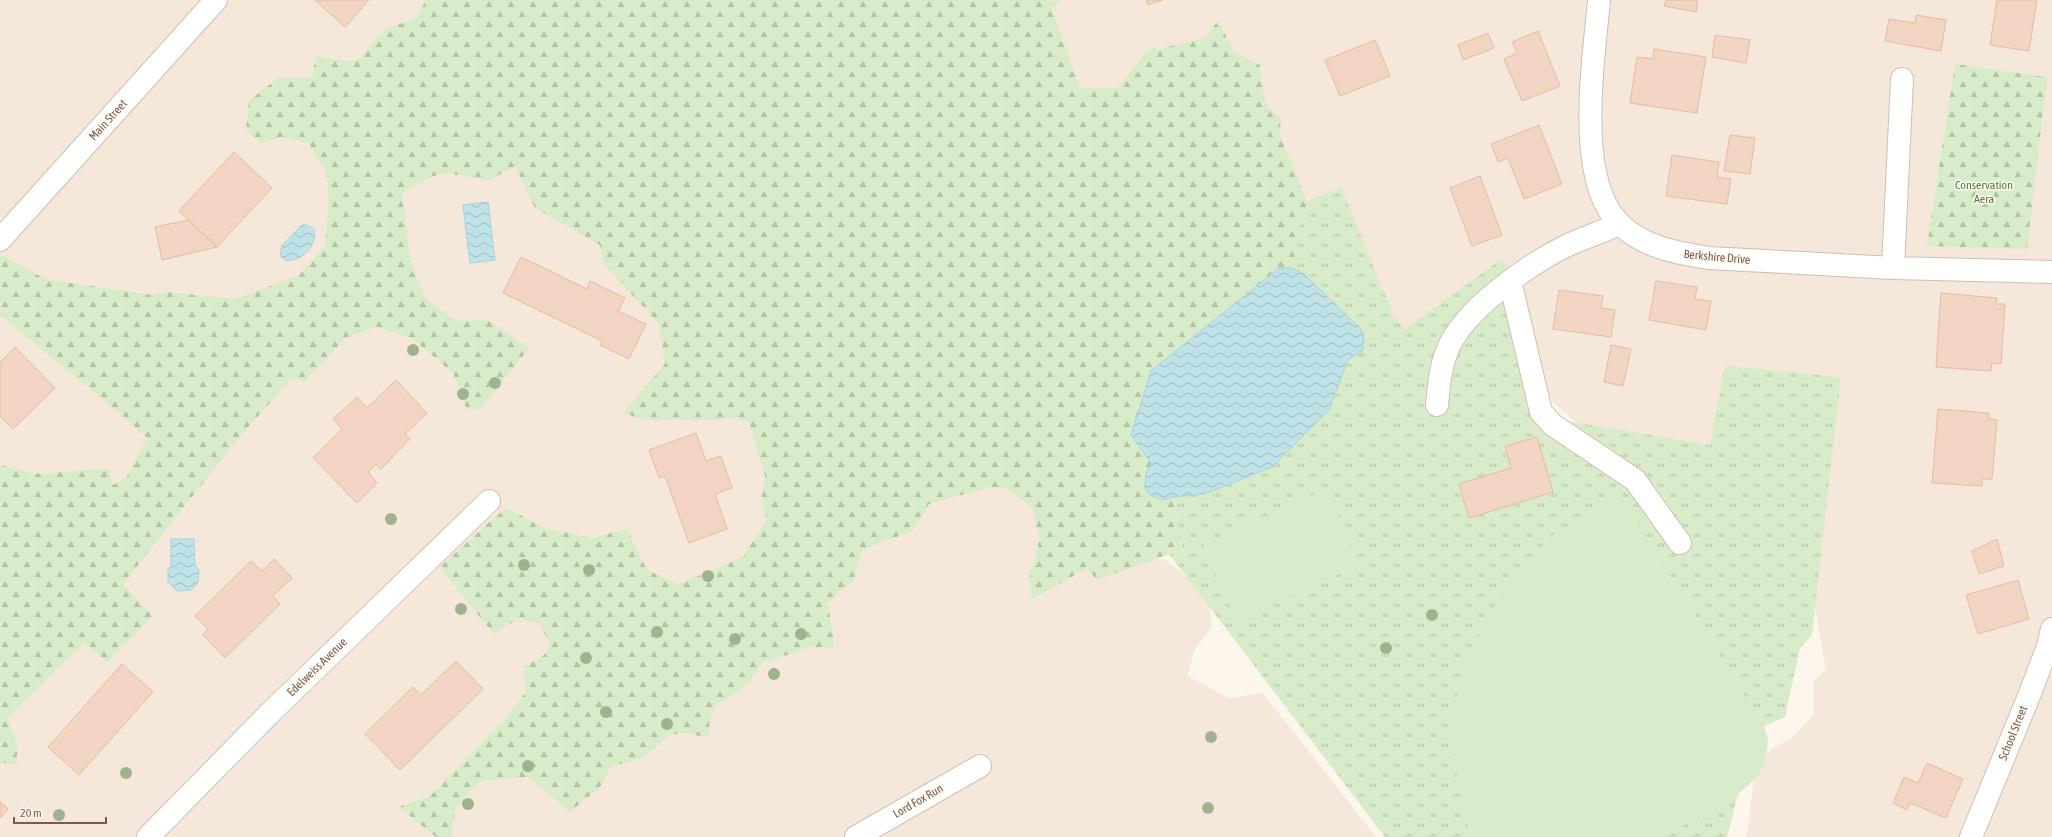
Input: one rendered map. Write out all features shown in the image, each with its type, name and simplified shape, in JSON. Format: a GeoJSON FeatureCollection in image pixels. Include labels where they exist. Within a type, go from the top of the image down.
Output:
{"type":"FeatureCollection","features":[{"type":"Feature","properties":{"kind":"street","name":"Main Street"},"geometry":{"type":"LineString","coordinates":[[0,240],[216,0]]}},
{"type":"Feature","properties":{"kind":"street","name":"Berkshire Drive"},"geometry":{"type":"LineString","coordinates":[[1599,0],[1592,92],[1591,129],[1593,164],[1608,210],[1619,224],[1652,245],[1679,253],[1709,258],[1893,268],[2052,272]]}},
{"type":"Feature","properties":{"kind":"street"},"geometry":{"type":"LineString","coordinates":[[1893,268],[1902,79]]}},
{"type":"Feature","properties":{"kind":"street"},"geometry":{"type":"LineString","coordinates":[[1437,405],[1440,376],[1447,350],[1466,321],[1510,281],[1565,246],[1619,224]]}},
{"type":"Feature","properties":{"kind":"street"},"geometry":{"type":"LineString","coordinates":[[1510,281],[1541,412],[1553,426],[1635,480],[1680,543]]}},
{"type":"Feature","properties":{"kind":"street","name":"Edelweiss Avenue"},"geometry":{"type":"LineString","coordinates":[[148,837],[270,713],[489,501]]}},
{"type":"Feature","properties":{"kind":"street","name":"School Street"},"geometry":{"type":"LineString","coordinates":[[1971,837],[2029,696],[2048,646],[2052,628]]}},
{"type":"Feature","properties":{"kind":"street","name":"Lord Fox Run"},"geometry":{"type":"LineString","coordinates":[[856,837],[980,766]]}},
{"type":"Feature","properties":{"kind":"shaded area"},"geometry":{"type":"Polygon","coordinates":[[[0,0],[426,0],[416,18],[385,29],[360,58],[346,61],[316,56],[307,100],[277,135],[308,143],[325,170],[337,227],[276,373],[304,381],[346,338],[376,327],[411,338],[453,373],[467,410],[488,320],[456,321],[424,297],[410,258],[401,192],[483,139],[697,299],[721,409],[749,423],[765,476],[761,502],[767,519],[744,557],[679,584],[647,570],[627,529],[592,538],[545,528],[508,508],[442,565],[441,570],[494,634],[519,618],[539,624],[550,643],[544,655],[524,666],[525,693],[504,720],[431,795],[400,807],[436,837],[0,837],[0,721],[108,468],[35,474],[0,465],[0,0]]]}},
{"type":"Feature","properties":{"kind":"shaded area"},"geometry":{"type":"Polygon","coordinates":[[[1061,0],[2052,0],[2052,837],[1747,837],[1756,759],[1794,736],[1814,714],[1813,682],[1826,669],[1814,602],[1579,425],[1547,397],[1412,349],[1297,265],[1289,268],[1260,65],[1234,52],[1218,20],[1206,38],[1146,52],[1135,90],[1076,127],[1049,12],[1061,0]]]}},
{"type":"Feature","properties":{"kind":"shaded area"},"geometry":{"type":"Polygon","coordinates":[[[960,483],[1007,489],[1031,507],[1040,538],[1029,578],[1032,600],[1087,568],[1124,560],[1127,558],[1164,559],[1208,593],[1212,627],[1194,650],[1188,676],[1229,698],[1263,693],[1376,837],[452,837],[455,809],[480,781],[528,777],[570,812],[600,787],[611,767],[644,757],[670,735],[681,733],[708,737],[710,719],[716,705],[746,686],[763,663],[811,647],[835,648],[828,604],[839,592],[853,582],[862,552],[878,543],[912,532],[936,491],[960,483]]]}},
{"type":"Feature","properties":{"kind":"green space"},"geometry":{"type":"Polygon","coordinates":[[[426,0],[1061,0],[1052,9],[1080,88],[1118,88],[1146,52],[1151,48],[1158,49],[1206,38],[1218,20],[1234,52],[1260,65],[1265,99],[1268,107],[1280,117],[1281,138],[1307,201],[1292,268],[1266,278],[1228,309],[1145,395],[1133,439],[1151,463],[1146,474],[1150,495],[1162,500],[1173,497],[1183,549],[1097,580],[1087,568],[1032,600],[1029,578],[1040,538],[1031,507],[1007,489],[990,487],[929,504],[912,532],[878,543],[862,552],[853,582],[839,592],[828,604],[835,648],[811,647],[763,663],[746,686],[716,705],[710,719],[708,737],[681,733],[670,735],[644,757],[611,767],[600,787],[570,812],[528,777],[480,781],[455,809],[452,837],[436,837],[399,807],[431,795],[504,720],[525,693],[524,666],[544,655],[550,643],[539,624],[519,618],[494,634],[441,570],[442,565],[507,508],[545,528],[592,538],[627,529],[647,570],[679,584],[743,557],[767,519],[761,502],[765,476],[749,423],[736,417],[714,420],[645,420],[623,413],[665,364],[659,324],[604,264],[600,245],[535,208],[515,166],[488,181],[448,173],[433,176],[402,193],[410,258],[424,297],[456,321],[488,320],[529,348],[481,409],[467,410],[453,373],[411,338],[376,327],[346,338],[304,382],[292,378],[241,435],[123,584],[153,616],[107,662],[84,643],[7,718],[17,743],[17,764],[0,763],[0,465],[35,474],[108,468],[113,485],[126,478],[147,438],[117,411],[0,315],[0,254],[45,279],[152,295],[167,292],[235,299],[298,276],[325,246],[328,184],[325,170],[308,143],[282,137],[261,143],[246,130],[249,101],[279,77],[312,77],[316,56],[346,61],[360,58],[385,29],[416,18],[426,0]]]}},
{"type":"Feature","properties":{"kind":"green space","name":"Conservation Aera"},"geometry":{"type":"Polygon","coordinates":[[[1955,64],[2047,77],[2027,249],[1927,246],[1955,64]]]}},
{"type":"Feature","properties":{"kind":"green space"},"geometry":{"type":"Polygon","coordinates":[[[1341,187],[1393,314],[1405,329],[1500,260],[1518,276],[1547,410],[1562,420],[1710,445],[1725,366],[1841,377],[1812,635],[1800,648],[1785,717],[1764,726],[1768,741],[1765,761],[1758,776],[1738,794],[1727,837],[1385,837],[1169,554],[1183,549],[1173,497],[1204,494],[1329,410],[1361,329],[1304,274],[1292,268],[1307,201],[1341,187]]]}},
{"type":"Feature","properties":{"kind":"green space"},"geometry":{"type":"Polygon","coordinates":[[[1327,489],[1360,565],[1236,620],[1203,544],[1327,489]]]}},
{"type":"Feature","properties":{"kind":"green space"},"geometry":{"type":"Polygon","coordinates":[[[1623,500],[1764,726],[1768,741],[1765,761],[1758,776],[1738,794],[1662,837],[1473,837],[1464,815],[1455,764],[1452,713],[1467,659],[1493,608],[1519,572],[1550,537],[1589,512],[1623,500]]]}},
{"type":"Feature","properties":{"kind":"water"},"geometry":{"type":"Polygon","coordinates":[[[488,202],[495,260],[470,263],[463,205],[488,202]]]}},
{"type":"Feature","properties":{"kind":"water"},"geometry":{"type":"Polygon","coordinates":[[[302,225],[307,225],[314,229],[314,239],[310,248],[296,259],[289,261],[283,259],[281,254],[282,245],[302,225]]]}},
{"type":"Feature","properties":{"kind":"water"},"geometry":{"type":"Polygon","coordinates":[[[1279,268],[1292,268],[1304,274],[1361,329],[1364,340],[1362,351],[1348,360],[1329,410],[1272,467],[1204,494],[1173,497],[1162,500],[1150,495],[1145,487],[1146,474],[1151,463],[1131,435],[1151,371],[1279,268]]]}},
{"type":"Feature","properties":{"kind":"water"},"geometry":{"type":"Polygon","coordinates":[[[171,539],[194,539],[195,565],[199,570],[198,582],[191,590],[177,591],[168,582],[168,569],[171,566],[171,539]]]}},
{"type":"Feature","properties":{"kind":"building"},"geometry":{"type":"Polygon","coordinates":[[[315,0],[369,0],[345,27],[315,0]]]}},
{"type":"Feature","properties":{"kind":"building"},"geometry":{"type":"Polygon","coordinates":[[[1146,0],[1162,0],[1148,5],[1146,0]]]}},
{"type":"Feature","properties":{"kind":"building"},"geometry":{"type":"Polygon","coordinates":[[[1666,0],[1698,0],[1696,12],[1664,6],[1666,0]]]}},
{"type":"Feature","properties":{"kind":"building"},"geometry":{"type":"Polygon","coordinates":[[[1997,0],[2037,0],[2029,51],[1990,45],[1997,0]]]}},
{"type":"Feature","properties":{"kind":"building"},"geometry":{"type":"Polygon","coordinates":[[[1916,15],[1946,20],[1941,51],[1885,41],[1889,19],[1915,23],[1916,15]]]}},
{"type":"Feature","properties":{"kind":"building"},"geometry":{"type":"Polygon","coordinates":[[[1538,31],[1560,86],[1522,101],[1504,59],[1517,53],[1512,42],[1538,31]]]}},
{"type":"Feature","properties":{"kind":"building"},"geometry":{"type":"Polygon","coordinates":[[[1488,33],[1494,48],[1463,60],[1458,45],[1488,33]]]}},
{"type":"Feature","properties":{"kind":"building"},"geometry":{"type":"Polygon","coordinates":[[[1715,35],[1750,40],[1746,63],[1712,57],[1715,35]]]}},
{"type":"Feature","properties":{"kind":"building"},"geometry":{"type":"Polygon","coordinates":[[[1375,40],[1390,76],[1340,96],[1325,60],[1375,40]]]}},
{"type":"Feature","properties":{"kind":"building"},"geometry":{"type":"Polygon","coordinates":[[[1654,49],[1706,57],[1697,113],[1630,103],[1637,57],[1653,59],[1654,49]]]}},
{"type":"Feature","properties":{"kind":"building"},"geometry":{"type":"Polygon","coordinates":[[[1539,125],[1562,184],[1524,199],[1508,158],[1498,162],[1491,144],[1539,125]]]}},
{"type":"Feature","properties":{"kind":"building"},"geometry":{"type":"Polygon","coordinates":[[[1730,135],[1755,138],[1750,174],[1724,171],[1730,135]]]}},
{"type":"Feature","properties":{"kind":"building"},"geometry":{"type":"Polygon","coordinates":[[[234,152],[272,188],[217,247],[179,211],[234,152]]]}},
{"type":"Feature","properties":{"kind":"building"},"geometry":{"type":"Polygon","coordinates":[[[1672,155],[1719,162],[1717,177],[1731,179],[1727,204],[1666,196],[1672,155]]]}},
{"type":"Feature","properties":{"kind":"building"},"geometry":{"type":"Polygon","coordinates":[[[1480,176],[1502,235],[1472,246],[1450,188],[1480,176]]]}},
{"type":"Feature","properties":{"kind":"building"},"geometry":{"type":"Polygon","coordinates":[[[188,220],[217,247],[162,260],[155,227],[188,220]]]}},
{"type":"Feature","properties":{"kind":"building"},"geometry":{"type":"Polygon","coordinates":[[[521,257],[587,289],[590,281],[625,298],[618,311],[646,324],[629,359],[600,345],[602,341],[503,293],[521,257]]]}},
{"type":"Feature","properties":{"kind":"building"},"geometry":{"type":"Polygon","coordinates":[[[1656,281],[1697,287],[1695,299],[1711,301],[1706,330],[1649,320],[1656,281]]]}},
{"type":"Feature","properties":{"kind":"building"},"geometry":{"type":"Polygon","coordinates":[[[1559,290],[1603,296],[1601,308],[1615,310],[1611,337],[1553,329],[1559,290]]]}},
{"type":"Feature","properties":{"kind":"building"},"geometry":{"type":"Polygon","coordinates":[[[1941,293],[1997,298],[1996,304],[2005,304],[2001,364],[1992,363],[1991,371],[1936,367],[1941,293]]]}},
{"type":"Feature","properties":{"kind":"building"},"geometry":{"type":"Polygon","coordinates":[[[1611,345],[1631,349],[1623,386],[1604,382],[1611,345]]]}},
{"type":"Feature","properties":{"kind":"building"},"geometry":{"type":"Polygon","coordinates":[[[15,347],[55,388],[13,429],[0,416],[0,362],[15,347]]]}},
{"type":"Feature","properties":{"kind":"building"},"geometry":{"type":"Polygon","coordinates":[[[396,380],[427,413],[405,434],[410,439],[381,469],[376,464],[368,472],[377,483],[357,503],[313,458],[342,429],[333,419],[357,397],[367,408],[396,380]]]}},
{"type":"Feature","properties":{"kind":"building"},"geometry":{"type":"Polygon","coordinates":[[[1938,409],[1989,413],[1989,419],[1997,420],[1992,479],[1982,479],[1982,486],[1932,483],[1938,409]]]}},
{"type":"Feature","properties":{"kind":"building"},"geometry":{"type":"Polygon","coordinates":[[[696,433],[706,461],[721,456],[732,488],[715,494],[727,529],[689,543],[665,476],[659,478],[649,450],[696,433]]]}},
{"type":"Feature","properties":{"kind":"building"},"geometry":{"type":"Polygon","coordinates":[[[1537,437],[1553,492],[1469,518],[1459,484],[1511,468],[1505,446],[1537,437]]]}},
{"type":"Feature","properties":{"kind":"building"},"geometry":{"type":"Polygon","coordinates":[[[1997,539],[2004,566],[1979,574],[1972,551],[1997,539]]]}},
{"type":"Feature","properties":{"kind":"building"},"geometry":{"type":"Polygon","coordinates":[[[274,559],[292,578],[273,596],[280,604],[225,658],[203,635],[208,629],[195,616],[251,561],[262,571],[274,559]]]}},
{"type":"Feature","properties":{"kind":"building"},"geometry":{"type":"Polygon","coordinates":[[[2018,580],[2029,619],[1978,634],[1966,595],[2018,580]]]}},
{"type":"Feature","properties":{"kind":"building"},"geometry":{"type":"Polygon","coordinates":[[[456,661],[483,689],[400,770],[365,734],[413,687],[421,695],[456,661]]]}},
{"type":"Feature","properties":{"kind":"building"},"geometry":{"type":"Polygon","coordinates":[[[122,664],[153,692],[79,775],[48,747],[122,664]]]}},
{"type":"Feature","properties":{"kind":"building"},"geometry":{"type":"Polygon","coordinates":[[[1927,763],[1963,779],[1946,818],[1910,803],[1907,810],[1893,803],[1904,777],[1918,783],[1927,763]]]}},
{"type":"Feature","properties":{"kind":"building"},"geometry":{"type":"Polygon","coordinates":[[[0,802],[8,809],[0,818],[0,802]]]}}]}
